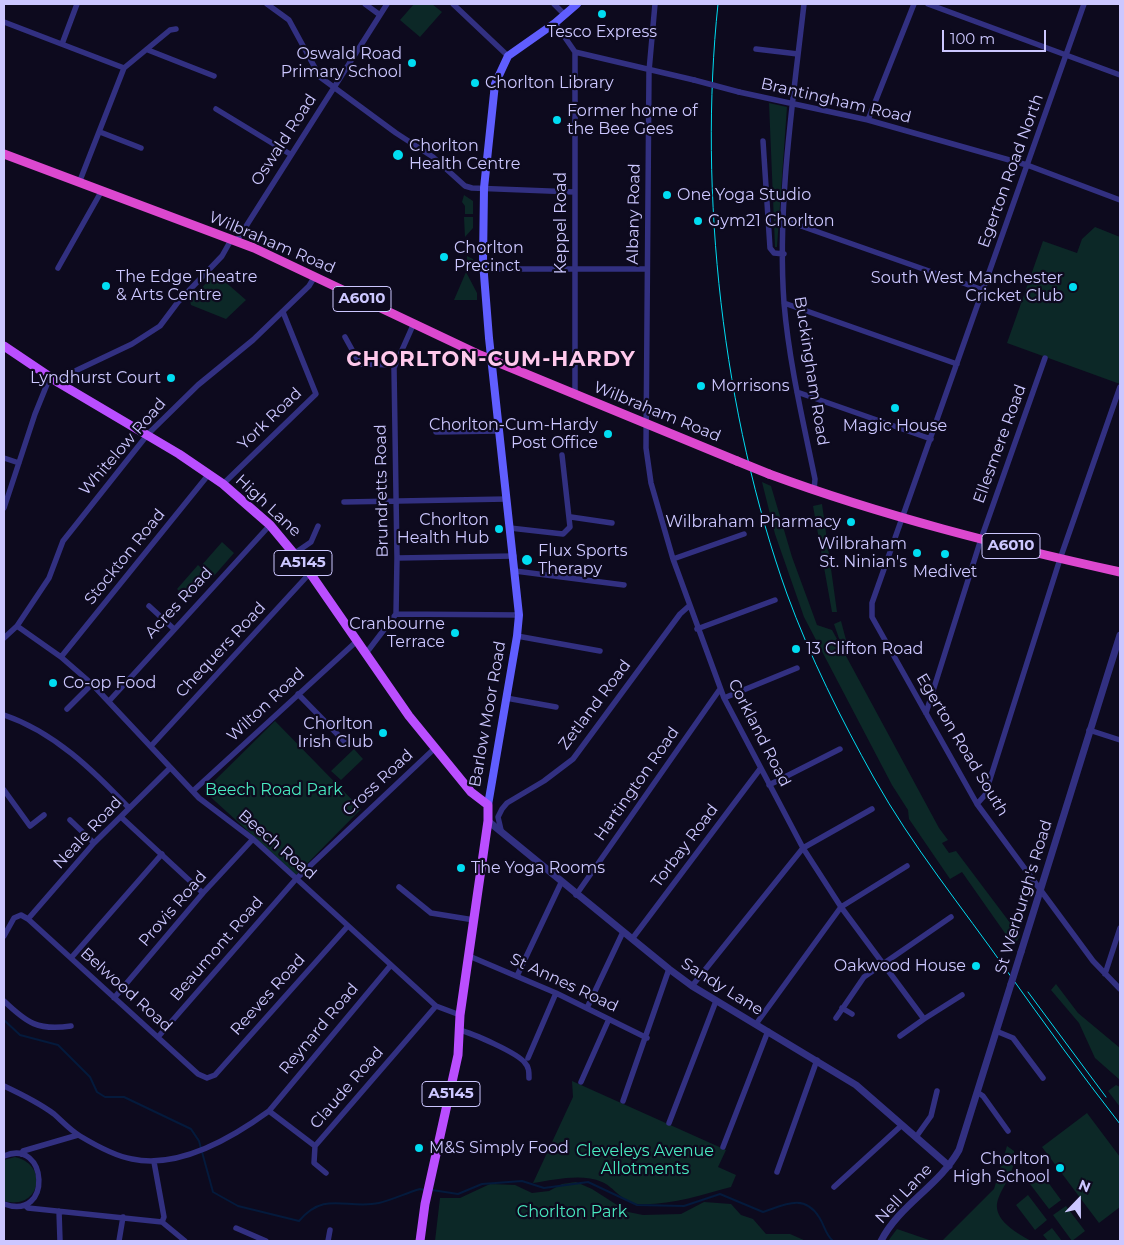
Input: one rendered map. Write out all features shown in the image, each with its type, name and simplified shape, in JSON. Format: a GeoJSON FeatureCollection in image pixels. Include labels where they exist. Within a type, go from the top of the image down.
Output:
{"type":"FeatureCollection","features":[{"type":"Feature","properties":{"kind":"highway","name":"Wilbraham Road"},"geometry":{"type":"LineString","coordinates":[[4,154],[234,241],[315,276],[491,360],[769,474],[902,517],[1060,559],[1120,572]]}},
{"type":"Feature","properties":{"kind":"main road"},"geometry":{"type":"LineString","coordinates":[[508,56],[555,23],[577,4]]}},
{"type":"Feature","properties":{"kind":"main road","name":"Barlow Moor Road"},"geometry":{"type":"LineString","coordinates":[[420,1241],[426,1200],[452,1088],[460,1015],[488,821],[488,805],[519,615],[514,556],[498,431],[483,269],[484,188],[495,84],[508,56]]}},
{"type":"Feature","properties":{"kind":"main road","name":"A5145"},"geometry":{"type":"LineString","coordinates":[[4,346],[50,377]]}},
{"type":"Feature","properties":{"kind":"main road","name":"High Lane"},"geometry":{"type":"LineString","coordinates":[[50,377],[148,434],[209,474],[270,525],[295,552],[367,652],[409,716],[470,792],[488,805]]}},
{"type":"Feature","properties":{"kind":"street"},"geometry":{"type":"LineString","coordinates":[[62,44],[77,4]]}},
{"type":"Feature","properties":{"kind":"street"},"geometry":{"type":"LineString","coordinates":[[267,4],[289,20],[320,77],[396,134],[433,157],[465,186],[574,192]]}},
{"type":"Feature","properties":{"kind":"street"},"geometry":{"type":"LineString","coordinates":[[365,4],[380,15]]}},
{"type":"Feature","properties":{"kind":"street","name":"Oswald Road"},"geometry":{"type":"LineString","coordinates":[[60,383],[73,372],[132,344],[160,326],[178,302],[222,256],[234,241],[388,4]]}},
{"type":"Feature","properties":{"kind":"street"},"geometry":{"type":"LineString","coordinates":[[454,4],[508,56]]}},
{"type":"Feature","properties":{"kind":"street"},"geometry":{"type":"LineString","coordinates":[[554,4],[565,15]]}},
{"type":"Feature","properties":{"kind":"street","name":"Albany Road"},"geometry":{"type":"LineString","coordinates":[[647,425],[649,71],[656,4]]}},
{"type":"Feature","properties":{"kind":"street","name":"Buckingham Road"},"geometry":{"type":"LineString","coordinates":[[804,4],[792,104],[784,220],[784,304],[797,392],[815,479],[814,490]]}},
{"type":"Feature","properties":{"kind":"street"},"geometry":{"type":"LineString","coordinates":[[868,120],[914,4]]}},
{"type":"Feature","properties":{"kind":"street"},"geometry":{"type":"LineString","coordinates":[[928,4],[1120,75]]}},
{"type":"Feature","properties":{"kind":"street","name":"Egerton Road North"},"geometry":{"type":"LineString","coordinates":[[902,517],[1084,4]]}},
{"type":"Feature","properties":{"kind":"street"},"geometry":{"type":"LineString","coordinates":[[4,22],[124,68]]}},
{"type":"Feature","properties":{"kind":"street"},"geometry":{"type":"LineString","coordinates":[[555,23],[575,52]]}},
{"type":"Feature","properties":{"kind":"street"},"geometry":{"type":"LineString","coordinates":[[79,183],[124,68],[170,30],[176,29]]}},
{"type":"Feature","properties":{"kind":"street"},"geometry":{"type":"LineString","coordinates":[[756,49],[798,54]]}},
{"type":"Feature","properties":{"kind":"street"},"geometry":{"type":"LineString","coordinates":[[148,50],[214,76]]}},
{"type":"Feature","properties":{"kind":"street","name":"Brantingham Road"},"geometry":{"type":"LineString","coordinates":[[575,52],[738,92],[868,120],[1027,165],[1120,200]]}},
{"type":"Feature","properties":{"kind":"street","name":"Keppel Road"},"geometry":{"type":"LineString","coordinates":[[575,52],[575,395]]}},
{"type":"Feature","properties":{"kind":"street"},"geometry":{"type":"LineString","coordinates":[[216,110],[290,154]]}},
{"type":"Feature","properties":{"kind":"street"},"geometry":{"type":"LineString","coordinates":[[100,132],[141,148]]}},
{"type":"Feature","properties":{"kind":"street"},"geometry":{"type":"LineString","coordinates":[[763,141],[770,248],[774,253],[784,254]]}},
{"type":"Feature","properties":{"kind":"street"},"geometry":{"type":"LineString","coordinates":[[58,268],[101,192]]}},
{"type":"Feature","properties":{"kind":"street"},"geometry":{"type":"LineString","coordinates":[[784,220],[983,290]]}},
{"type":"Feature","properties":{"kind":"street"},"geometry":{"type":"LineString","coordinates":[[483,269],[647,269]]}},
{"type":"Feature","properties":{"kind":"street","name":"Whitelow Road"},"geometry":{"type":"LineString","coordinates":[[4,638],[17,626],[50,578],[63,541],[148,434],[198,385],[253,340],[308,286],[315,276]]}},
{"type":"Feature","properties":{"kind":"street"},"geometry":{"type":"LineString","coordinates":[[784,304],[957,364]]}},
{"type":"Feature","properties":{"kind":"street","name":"York Road"},"geometry":{"type":"LineString","coordinates":[[223,484],[316,394],[282,312]]}},
{"type":"Feature","properties":{"kind":"street","name":"Brundretts Road"},"geometry":{"type":"LineString","coordinates":[[396,614],[398,558],[394,365],[414,323]]}},
{"type":"Feature","properties":{"kind":"street"},"geometry":{"type":"LineString","coordinates":[[345,337],[360,364],[394,365]]}},
{"type":"Feature","properties":{"kind":"street","name":"Ellesmere Road"},"geometry":{"type":"LineString","coordinates":[[926,713],[981,539],[1045,358]]}},
{"type":"Feature","properties":{"kind":"street"},"geometry":{"type":"LineString","coordinates":[[4,508],[18,463],[50,377]]}},
{"type":"Feature","properties":{"kind":"street"},"geometry":{"type":"LineString","coordinates":[[977,804],[985,795],[1060,559],[1120,387]]}},
{"type":"Feature","properties":{"kind":"street"},"geometry":{"type":"LineString","coordinates":[[797,392],[931,439]]}},
{"type":"Feature","properties":{"kind":"street","name":"Corkland Road"},"geometry":{"type":"LineString","coordinates":[[647,425],[647,466],[673,559],[697,629],[724,698],[803,848],[841,907],[924,1019]]}},
{"type":"Feature","properties":{"kind":"street"},"geometry":{"type":"LineString","coordinates":[[436,432],[498,431]]}},
{"type":"Feature","properties":{"kind":"street"},"geometry":{"type":"LineString","coordinates":[[510,528],[563,534],[570,527],[571,517],[562,455]]}},
{"type":"Feature","properties":{"kind":"street"},"geometry":{"type":"LineString","coordinates":[[4,458],[18,463]]}},
{"type":"Feature","properties":{"kind":"street","name":"Stockton Road"},"geometry":{"type":"LineString","coordinates":[[62,657],[209,474]]}},
{"type":"Feature","properties":{"kind":"street"},"geometry":{"type":"LineString","coordinates":[[344,502],[507,500]]}},
{"type":"Feature","properties":{"kind":"street"},"geometry":{"type":"LineString","coordinates":[[571,517],[612,523]]}},
{"type":"Feature","properties":{"kind":"street","name":"Egerton Road South"},"geometry":{"type":"LineString","coordinates":[[902,517],[872,604],[872,617],[977,804],[1092,961],[1120,989]]}},
{"type":"Feature","properties":{"kind":"street","name":"Acres Road"},"geometry":{"type":"LineString","coordinates":[[110,700],[270,525]]}},
{"type":"Feature","properties":{"kind":"street"},"geometry":{"type":"LineString","coordinates":[[295,552],[311,542],[318,526]]}},
{"type":"Feature","properties":{"kind":"street"},"geometry":{"type":"LineString","coordinates":[[673,559],[744,534]]}},
{"type":"Feature","properties":{"kind":"street"},"geometry":{"type":"LineString","coordinates":[[398,558],[514,556]]}},
{"type":"Feature","properties":{"kind":"street"},"geometry":{"type":"LineString","coordinates":[[515,571],[624,585]]}},
{"type":"Feature","properties":{"kind":"street","name":"Chequers Road"},"geometry":{"type":"LineString","coordinates":[[151,746],[310,574]]}},
{"type":"Feature","properties":{"kind":"street"},"geometry":{"type":"LineString","coordinates":[[697,629],[775,600]]}},
{"type":"Feature","properties":{"kind":"street"},"geometry":{"type":"LineString","coordinates":[[149,606],[174,629]]}},
{"type":"Feature","properties":{"kind":"street","name":"Zetland Road"},"geometry":{"type":"LineString","coordinates":[[501,830],[498,817],[507,803],[544,781],[573,759],[680,614],[689,606]]}},
{"type":"Feature","properties":{"kind":"street"},"geometry":{"type":"LineString","coordinates":[[367,652],[396,614],[519,615]]}},
{"type":"Feature","properties":{"kind":"street","name":"Beech Road"},"geometry":{"type":"LineString","coordinates":[[17,626],[62,657],[110,700],[192,791],[253,839],[347,927],[436,1006],[460,1015]]}},
{"type":"Feature","properties":{"kind":"street","name":"St Werburgh's Road"},"geometry":{"type":"LineString","coordinates":[[949,1166],[959,1150],[1120,635]]}},
{"type":"Feature","properties":{"kind":"street"},"geometry":{"type":"LineString","coordinates":[[517,636],[600,651]]}},
{"type":"Feature","properties":{"kind":"street","name":"Wilton Road"},"geometry":{"type":"LineString","coordinates":[[192,791],[358,640]]}},
{"type":"Feature","properties":{"kind":"street"},"geometry":{"type":"LineString","coordinates":[[724,698],[798,668]]}},
{"type":"Feature","properties":{"kind":"street"},"geometry":{"type":"LineString","coordinates":[[67,709],[92,684]]}},
{"type":"Feature","properties":{"kind":"street","name":"Hartington Road"},"geometry":{"type":"LineString","coordinates":[[576,895],[720,689]]}},
{"type":"Feature","properties":{"kind":"street"},"geometry":{"type":"LineString","coordinates":[[298,694],[346,743]]}},
{"type":"Feature","properties":{"kind":"street"},"geometry":{"type":"LineString","coordinates":[[506,698],[556,707]]}},
{"type":"Feature","properties":{"kind":"street"},"geometry":{"type":"LineString","coordinates":[[4,715],[29,724],[72,754],[129,808]]}},
{"type":"Feature","properties":{"kind":"street"},"geometry":{"type":"LineString","coordinates":[[1090,730],[1120,740]]}},
{"type":"Feature","properties":{"kind":"street","name":"Cross Road"},"geometry":{"type":"LineString","coordinates":[[296,879],[435,748]]}},
{"type":"Feature","properties":{"kind":"street"},"geometry":{"type":"LineString","coordinates":[[769,785],[840,749]]}},
{"type":"Feature","properties":{"kind":"street","name":"Neale Road"},"geometry":{"type":"LineString","coordinates":[[28,919],[94,843],[170,768]]}},
{"type":"Feature","properties":{"kind":"street","name":"Torbay Road"},"geometry":{"type":"LineString","coordinates":[[632,939],[760,769]]}},
{"type":"Feature","properties":{"kind":"street"},"geometry":{"type":"LineString","coordinates":[[4,790],[30,826],[44,815]]}},
{"type":"Feature","properties":{"kind":"street"},"geometry":{"type":"LineString","coordinates":[[692,986],[803,848],[872,809]]}},
{"type":"Feature","properties":{"kind":"street"},"geometry":{"type":"LineString","coordinates":[[122,817],[203,893]]}},
{"type":"Feature","properties":{"kind":"street"},"geometry":{"type":"LineString","coordinates":[[70,820],[94,843]]}},
{"type":"Feature","properties":{"kind":"street","name":"Sandy Lane"},"geometry":{"type":"LineString","coordinates":[[488,821],[501,830],[561,883],[670,970],[692,986],[856,1085],[949,1166]]}},
{"type":"Feature","properties":{"kind":"street","name":"Provis Road"},"geometry":{"type":"LineString","coordinates":[[114,998],[203,893],[253,839]]}},
{"type":"Feature","properties":{"kind":"street"},"geometry":{"type":"LineString","coordinates":[[71,958],[162,854]]}},
{"type":"Feature","properties":{"kind":"street"},"geometry":{"type":"LineString","coordinates":[[756,1024],[841,907],[907,866]]}},
{"type":"Feature","properties":{"kind":"street","name":"Beaumont Road"},"geometry":{"type":"LineString","coordinates":[[158,1038],[296,879]]}},
{"type":"Feature","properties":{"kind":"street"},"geometry":{"type":"LineString","coordinates":[[517,976],[561,883]]}},
{"type":"Feature","properties":{"kind":"street"},"geometry":{"type":"LineString","coordinates":[[399,887],[431,913],[474,920]]}},
{"type":"Feature","properties":{"kind":"street"},"geometry":{"type":"LineString","coordinates":[[4,936],[14,918],[21,915],[28,919]]}},
{"type":"Feature","properties":{"kind":"street"},"geometry":{"type":"LineString","coordinates":[[836,1018],[864,977],[881,963],[951,917]]}},
{"type":"Feature","properties":{"kind":"street","name":"Belwood Road"},"geometry":{"type":"LineString","coordinates":[[28,919],[198,1074],[207,1078]]}},
{"type":"Feature","properties":{"kind":"street","name":"Reeves Road"},"geometry":{"type":"LineString","coordinates":[[207,1078],[215,1075],[347,927]]}},
{"type":"Feature","properties":{"kind":"street"},"geometry":{"type":"LineString","coordinates":[[1105,974],[1120,928]]}},
{"type":"Feature","properties":{"kind":"street"},"geometry":{"type":"LineString","coordinates":[[587,1008],[623,932]]}},
{"type":"Feature","properties":{"kind":"street","name":"St Annes Road"},"geometry":{"type":"LineString","coordinates":[[469,956],[556,993],[647,1038]]}},
{"type":"Feature","properties":{"kind":"street","name":"Reynard Road"},"geometry":{"type":"LineString","coordinates":[[269,1111],[391,965]]}},
{"type":"Feature","properties":{"kind":"street"},"geometry":{"type":"LineString","coordinates":[[623,1101],[670,970]]}},
{"type":"Feature","properties":{"kind":"street"},"geometry":{"type":"LineString","coordinates":[[528,1058],[556,993]]}},
{"type":"Feature","properties":{"kind":"street"},"geometry":{"type":"LineString","coordinates":[[900,1036],[962,995]]}},
{"type":"Feature","properties":{"kind":"street"},"geometry":{"type":"LineString","coordinates":[[669,1123],[716,1000]]}},
{"type":"Feature","properties":{"kind":"street"},"geometry":{"type":"LineString","coordinates":[[4,1001],[26,1022],[52,1029],[70,1026]]}},
{"type":"Feature","properties":{"kind":"street","name":"Claude Road"},"geometry":{"type":"LineString","coordinates":[[269,1111],[315,1146],[436,1006]]}},
{"type":"Feature","properties":{"kind":"street"},"geometry":{"type":"LineString","coordinates":[[842,1008],[852,1014]]}},
{"type":"Feature","properties":{"kind":"street"},"geometry":{"type":"LineString","coordinates":[[581,1082],[609,1019]]}},
{"type":"Feature","properties":{"kind":"street"},"geometry":{"type":"LineString","coordinates":[[459,1030],[471,1033],[521,1059],[528,1068],[529,1078]]}},
{"type":"Feature","properties":{"kind":"street"},"geometry":{"type":"LineString","coordinates":[[996,1030],[1013,1038],[1043,1078]]}},
{"type":"Feature","properties":{"kind":"street"},"geometry":{"type":"LineString","coordinates":[[723,1147],[768,1031]]}},
{"type":"Feature","properties":{"kind":"street"},"geometry":{"type":"LineString","coordinates":[[777,1172],[817,1060]]}},
{"type":"Feature","properties":{"kind":"street"},"geometry":{"type":"LineString","coordinates":[[4,1086],[39,1104],[78,1135],[102,1148],[131,1159],[154,1162],[201,1151],[248,1127],[269,1111]]}},
{"type":"Feature","properties":{"kind":"street"},"geometry":{"type":"LineString","coordinates":[[916,1137],[931,1116],[937,1091]]}},
{"type":"Feature","properties":{"kind":"street"},"geometry":{"type":"LineString","coordinates":[[977,1092],[983,1096],[1008,1132]]}},
{"type":"Feature","properties":{"kind":"street"},"geometry":{"type":"LineString","coordinates":[[834,1186],[902,1125]]}},
{"type":"Feature","properties":{"kind":"street"},"geometry":{"type":"LineString","coordinates":[[4,1156],[21,1154],[24,1151],[78,1135]]}},
{"type":"Feature","properties":{"kind":"street"},"geometry":{"type":"LineString","coordinates":[[315,1146],[314,1163],[326,1174]]}},
{"type":"Feature","properties":{"kind":"street"},"geometry":{"type":"LineString","coordinates":[[4,1204],[13,1207],[25,1204],[34,1197],[40,1182],[36,1166],[21,1154]]}},
{"type":"Feature","properties":{"kind":"street"},"geometry":{"type":"LineString","coordinates":[[154,1162],[164,1217],[162,1222]]}},
{"type":"Feature","properties":{"kind":"street","name":"Nell Lane"},"geometry":{"type":"LineString","coordinates":[[881,1241],[890,1224],[949,1166]]}},
{"type":"Feature","properties":{"kind":"street"},"geometry":{"type":"LineString","coordinates":[[25,1204],[28,1208],[162,1222],[185,1241]]}},
{"type":"Feature","properties":{"kind":"street"},"geometry":{"type":"LineString","coordinates":[[60,1211],[60,1241]]}},
{"type":"Feature","properties":{"kind":"street"},"geometry":{"type":"LineString","coordinates":[[119,1241],[122,1217]]}},
{"type":"Feature","properties":{"kind":"street"},"geometry":{"type":"LineString","coordinates":[[236,1228],[266,1241]]}},
{"type":"Feature","properties":{"kind":"street"},"geometry":{"type":"LineString","coordinates":[[328,1241],[330,1230]]}},
{"type":"Feature","properties":{"kind":"green space"},"geometry":{"type":"Polygon","coordinates":[[[414,4],[432,4],[442,12],[420,37],[400,20],[414,4]]]}},
{"type":"Feature","properties":{"kind":"green space"},"geometry":{"type":"Polygon","coordinates":[[[769,103],[787,107],[777,247],[775,247],[769,103]]]}},
{"type":"Feature","properties":{"kind":"green space"},"geometry":{"type":"Polygon","coordinates":[[[464,195],[473,201],[473,214],[465,214],[465,206],[462,202],[464,195]]]}},
{"type":"Feature","properties":{"kind":"green space"},"geometry":{"type":"Polygon","coordinates":[[[464,217],[473,217],[473,228],[465,237],[464,217]]]}},
{"type":"Feature","properties":{"kind":"green space","name":"South West Manchester Cricket Club"},"geometry":{"type":"Polygon","coordinates":[[[1095,227],[1120,237],[1120,384],[1007,343],[1043,241],[1077,253],[1082,239],[1095,227]]]}},
{"type":"Feature","properties":{"kind":"green space"},"geometry":{"type":"Polygon","coordinates":[[[467,256],[473,259],[476,271],[467,269],[467,256]]]}},
{"type":"Feature","properties":{"kind":"green space"},"geometry":{"type":"Polygon","coordinates":[[[466,272],[477,293],[477,300],[454,300],[466,272]]]}},
{"type":"Feature","properties":{"kind":"green space"},"geometry":{"type":"Polygon","coordinates":[[[215,273],[246,300],[226,319],[191,305],[190,301],[215,273]]]}},
{"type":"Feature","properties":{"kind":"green space"},"geometry":{"type":"Polygon","coordinates":[[[762,482],[771,486],[792,557],[817,625],[832,630],[843,650],[834,624],[841,621],[850,655],[846,656],[939,828],[948,840],[942,843],[949,853],[956,851],[1020,936],[1014,946],[962,872],[950,879],[909,819],[908,810],[892,785],[804,617],[775,534],[762,482]]]}},
{"type":"Feature","properties":{"kind":"green space"},"geometry":{"type":"Polygon","coordinates":[[[822,504],[837,612],[832,612],[813,506],[822,504]]]}},
{"type":"Feature","properties":{"kind":"green space"},"geometry":{"type":"Polygon","coordinates":[[[222,542],[234,553],[213,577],[201,566],[222,542]]]}},
{"type":"Feature","properties":{"kind":"green space"},"geometry":{"type":"Polygon","coordinates":[[[198,565],[210,576],[189,600],[177,589],[198,565]]]}},
{"type":"Feature","properties":{"kind":"green space","name":"Beech Road Park"},"geometry":{"type":"Polygon","coordinates":[[[275,721],[361,809],[296,875],[204,791],[275,721]]]}},
{"type":"Feature","properties":{"kind":"green space"},"geometry":{"type":"Polygon","coordinates":[[[354,749],[363,759],[341,780],[331,771],[354,749]]]}},
{"type":"Feature","properties":{"kind":"green space"},"geometry":{"type":"Polygon","coordinates":[[[1056,984],[1078,1013],[1120,1048],[1120,1080],[1095,1058],[1079,1023],[1051,990],[1056,984]]]}},
{"type":"Feature","properties":{"kind":"green space","name":"Cleveleys Avenue Allotments"},"geometry":{"type":"Polygon","coordinates":[[[572,1081],[726,1150],[718,1167],[736,1175],[731,1187],[672,1202],[637,1204],[627,1201],[606,1184],[594,1179],[568,1178],[533,1183],[573,1097],[572,1081]]]}},
{"type":"Feature","properties":{"kind":"green space"},"geometry":{"type":"Polygon","coordinates":[[[1116,1085],[1120,1087],[1120,1107],[1108,1091],[1116,1085]]]}},
{"type":"Feature","properties":{"kind":"green space"},"geometry":{"type":"Polygon","coordinates":[[[1087,1113],[1120,1157],[1120,1207],[1099,1223],[1042,1147],[1087,1113]]]}},
{"type":"Feature","properties":{"kind":"green space"},"geometry":{"type":"Polygon","coordinates":[[[1007,1146],[1014,1151],[1013,1165],[999,1197],[997,1207],[1000,1217],[1011,1228],[1031,1241],[942,1241],[994,1189],[1007,1146]]]}},
{"type":"Feature","properties":{"kind":"green space"},"geometry":{"type":"Polygon","coordinates":[[[15,1157],[26,1162],[33,1169],[36,1177],[36,1186],[33,1194],[26,1199],[16,1202],[4,1201],[4,1160],[15,1157]]]}},
{"type":"Feature","properties":{"kind":"green space"},"geometry":{"type":"Polygon","coordinates":[[[1042,1174],[1061,1200],[1049,1209],[1030,1184],[1042,1174]]]}},
{"type":"Feature","properties":{"kind":"green space","name":"Chorlton Park"},"geometry":{"type":"Polygon","coordinates":[[[576,1182],[592,1189],[628,1212],[643,1215],[681,1214],[704,1202],[731,1204],[741,1215],[753,1219],[766,1234],[790,1234],[806,1241],[435,1241],[440,1198],[460,1198],[490,1184],[515,1185],[532,1193],[549,1191],[562,1184],[576,1182]]]}},
{"type":"Feature","properties":{"kind":"green space"},"geometry":{"type":"Polygon","coordinates":[[[1028,1195],[1047,1220],[1035,1230],[1016,1205],[1028,1195]]]}},
{"type":"Feature","properties":{"kind":"green space"},"geometry":{"type":"Polygon","coordinates":[[[1066,1206],[1085,1231],[1072,1241],[1053,1215],[1066,1206]]]}},
{"type":"Feature","properties":{"kind":"green space"},"geometry":{"type":"Polygon","coordinates":[[[1052,1228],[1062,1241],[1048,1241],[1043,1235],[1052,1228]]]}},
{"type":"Feature","properties":{"kind":"green space"},"geometry":{"type":"Polygon","coordinates":[[[897,1229],[932,1241],[888,1241],[897,1229]]]}},
{"type":"Feature","properties":{"kind":"waterway"},"geometry":{"type":"LineString","coordinates":[[4,1020],[20,1035],[58,1045],[90,1077],[97,1092],[105,1097],[124,1097],[191,1129],[199,1141],[213,1192],[238,1206],[299,1221],[318,1206],[337,1203],[367,1205],[389,1200],[420,1189],[425,1190]]}},
{"type":"Feature","properties":{"kind":"waterway"},"geometry":{"type":"LineString","coordinates":[[432,1190],[458,1194],[482,1184],[522,1181],[544,1188],[588,1182],[637,1205],[684,1206],[720,1194],[763,1212],[786,1204],[800,1203],[807,1205],[813,1210],[833,1241]]}},
{"type":"Feature","properties":{"kind":"tram line"},"geometry":{"type":"LineString","coordinates":[[718,4],[713,76],[711,151],[714,227],[721,303],[746,453],[765,525],[787,594],[827,688],[862,756],[904,828],[1120,1124]]}},
{"type":"Feature","properties":{"kind":"tram line"},"geometry":{"type":"LineString","coordinates":[[1028,992],[1106,1097]]}},
{"type":"Feature","properties":{"kind":"place","name":"Tesco Express"},"geometry":{"type":"Point","coordinates":[602,14]}},
{"type":"Feature","properties":{"kind":"place","name":"Oswald Road Primary School"},"geometry":{"type":"Point","coordinates":[412,63]}},
{"type":"Feature","properties":{"kind":"place","name":"Chorlton Library"},"geometry":{"type":"Point","coordinates":[475,83]}},
{"type":"Feature","properties":{"kind":"place","name":"Former home of the Bee Gees"},"geometry":{"type":"Point","coordinates":[557,120]}},
{"type":"Feature","properties":{"kind":"place","name":"Chorlton Health Centre"},"geometry":{"type":"Point","coordinates":[398,155]}},
{"type":"Feature","properties":{"kind":"place","name":"One Yoga Studio"},"geometry":{"type":"Point","coordinates":[667,195]}},
{"type":"Feature","properties":{"kind":"place","name":"Gym21 Chorlton"},"geometry":{"type":"Point","coordinates":[698,221]}},
{"type":"Feature","properties":{"kind":"place","name":"Chorlton Precinct"},"geometry":{"type":"Point","coordinates":[444,257]}},
{"type":"Feature","properties":{"kind":"place","name":"The Edge Theatre & Arts Centre"},"geometry":{"type":"Point","coordinates":[106,286]}},
{"type":"Feature","properties":{"kind":"place","name":"South West Manchester Cricket Club"},"geometry":{"type":"Point","coordinates":[1073,287]}},
{"type":"Feature","properties":{"kind":"place","name":"Lyndhurst Court"},"geometry":{"type":"Point","coordinates":[171,378]}},
{"type":"Feature","properties":{"kind":"place","name":"Morrisons"},"geometry":{"type":"Point","coordinates":[701,386]}},
{"type":"Feature","properties":{"kind":"place","name":"Magic House"},"geometry":{"type":"Point","coordinates":[895,408]}},
{"type":"Feature","properties":{"kind":"place","name":"Chorlton-Cum-Hardy Post Office"},"geometry":{"type":"Point","coordinates":[608,434]}},
{"type":"Feature","properties":{"kind":"place","name":"Wilbraham Pharmacy"},"geometry":{"type":"Point","coordinates":[851,522]}},
{"type":"Feature","properties":{"kind":"place","name":"Chorlton Health Hub"},"geometry":{"type":"Point","coordinates":[499,529]}},
{"type":"Feature","properties":{"kind":"place","name":"Wilbraham St. Ninian's"},"geometry":{"type":"Point","coordinates":[917,553]}},
{"type":"Feature","properties":{"kind":"place","name":"Medivet"},"geometry":{"type":"Point","coordinates":[945,554]}},
{"type":"Feature","properties":{"kind":"place","name":"Flux Sports Therapy"},"geometry":{"type":"Point","coordinates":[527,560]}},
{"type":"Feature","properties":{"kind":"place","name":"Cranbourne Terrace"},"geometry":{"type":"Point","coordinates":[455,633]}},
{"type":"Feature","properties":{"kind":"place","name":"13 Clifton Road"},"geometry":{"type":"Point","coordinates":[796,649]}},
{"type":"Feature","properties":{"kind":"place","name":"Co-op Food"},"geometry":{"type":"Point","coordinates":[53,683]}},
{"type":"Feature","properties":{"kind":"place","name":"Chorlton Irish Club"},"geometry":{"type":"Point","coordinates":[383,733]}},
{"type":"Feature","properties":{"kind":"place","name":"The Yoga Rooms"},"geometry":{"type":"Point","coordinates":[461,868]}},
{"type":"Feature","properties":{"kind":"place","name":"Oakwood House"},"geometry":{"type":"Point","coordinates":[976,966]}},
{"type":"Feature","properties":{"kind":"place","name":"M&S Simply Food"},"geometry":{"type":"Point","coordinates":[419,1148]}},
{"type":"Feature","properties":{"kind":"place","name":"Chorlton High School"},"geometry":{"type":"Point","coordinates":[1060,1168]}},
{"type":"Feature","properties":{"kind":"district","name":"CHORLTON-CUM-HARDY"},"geometry":{"type":"Point","coordinates":[491,360]}}]}
